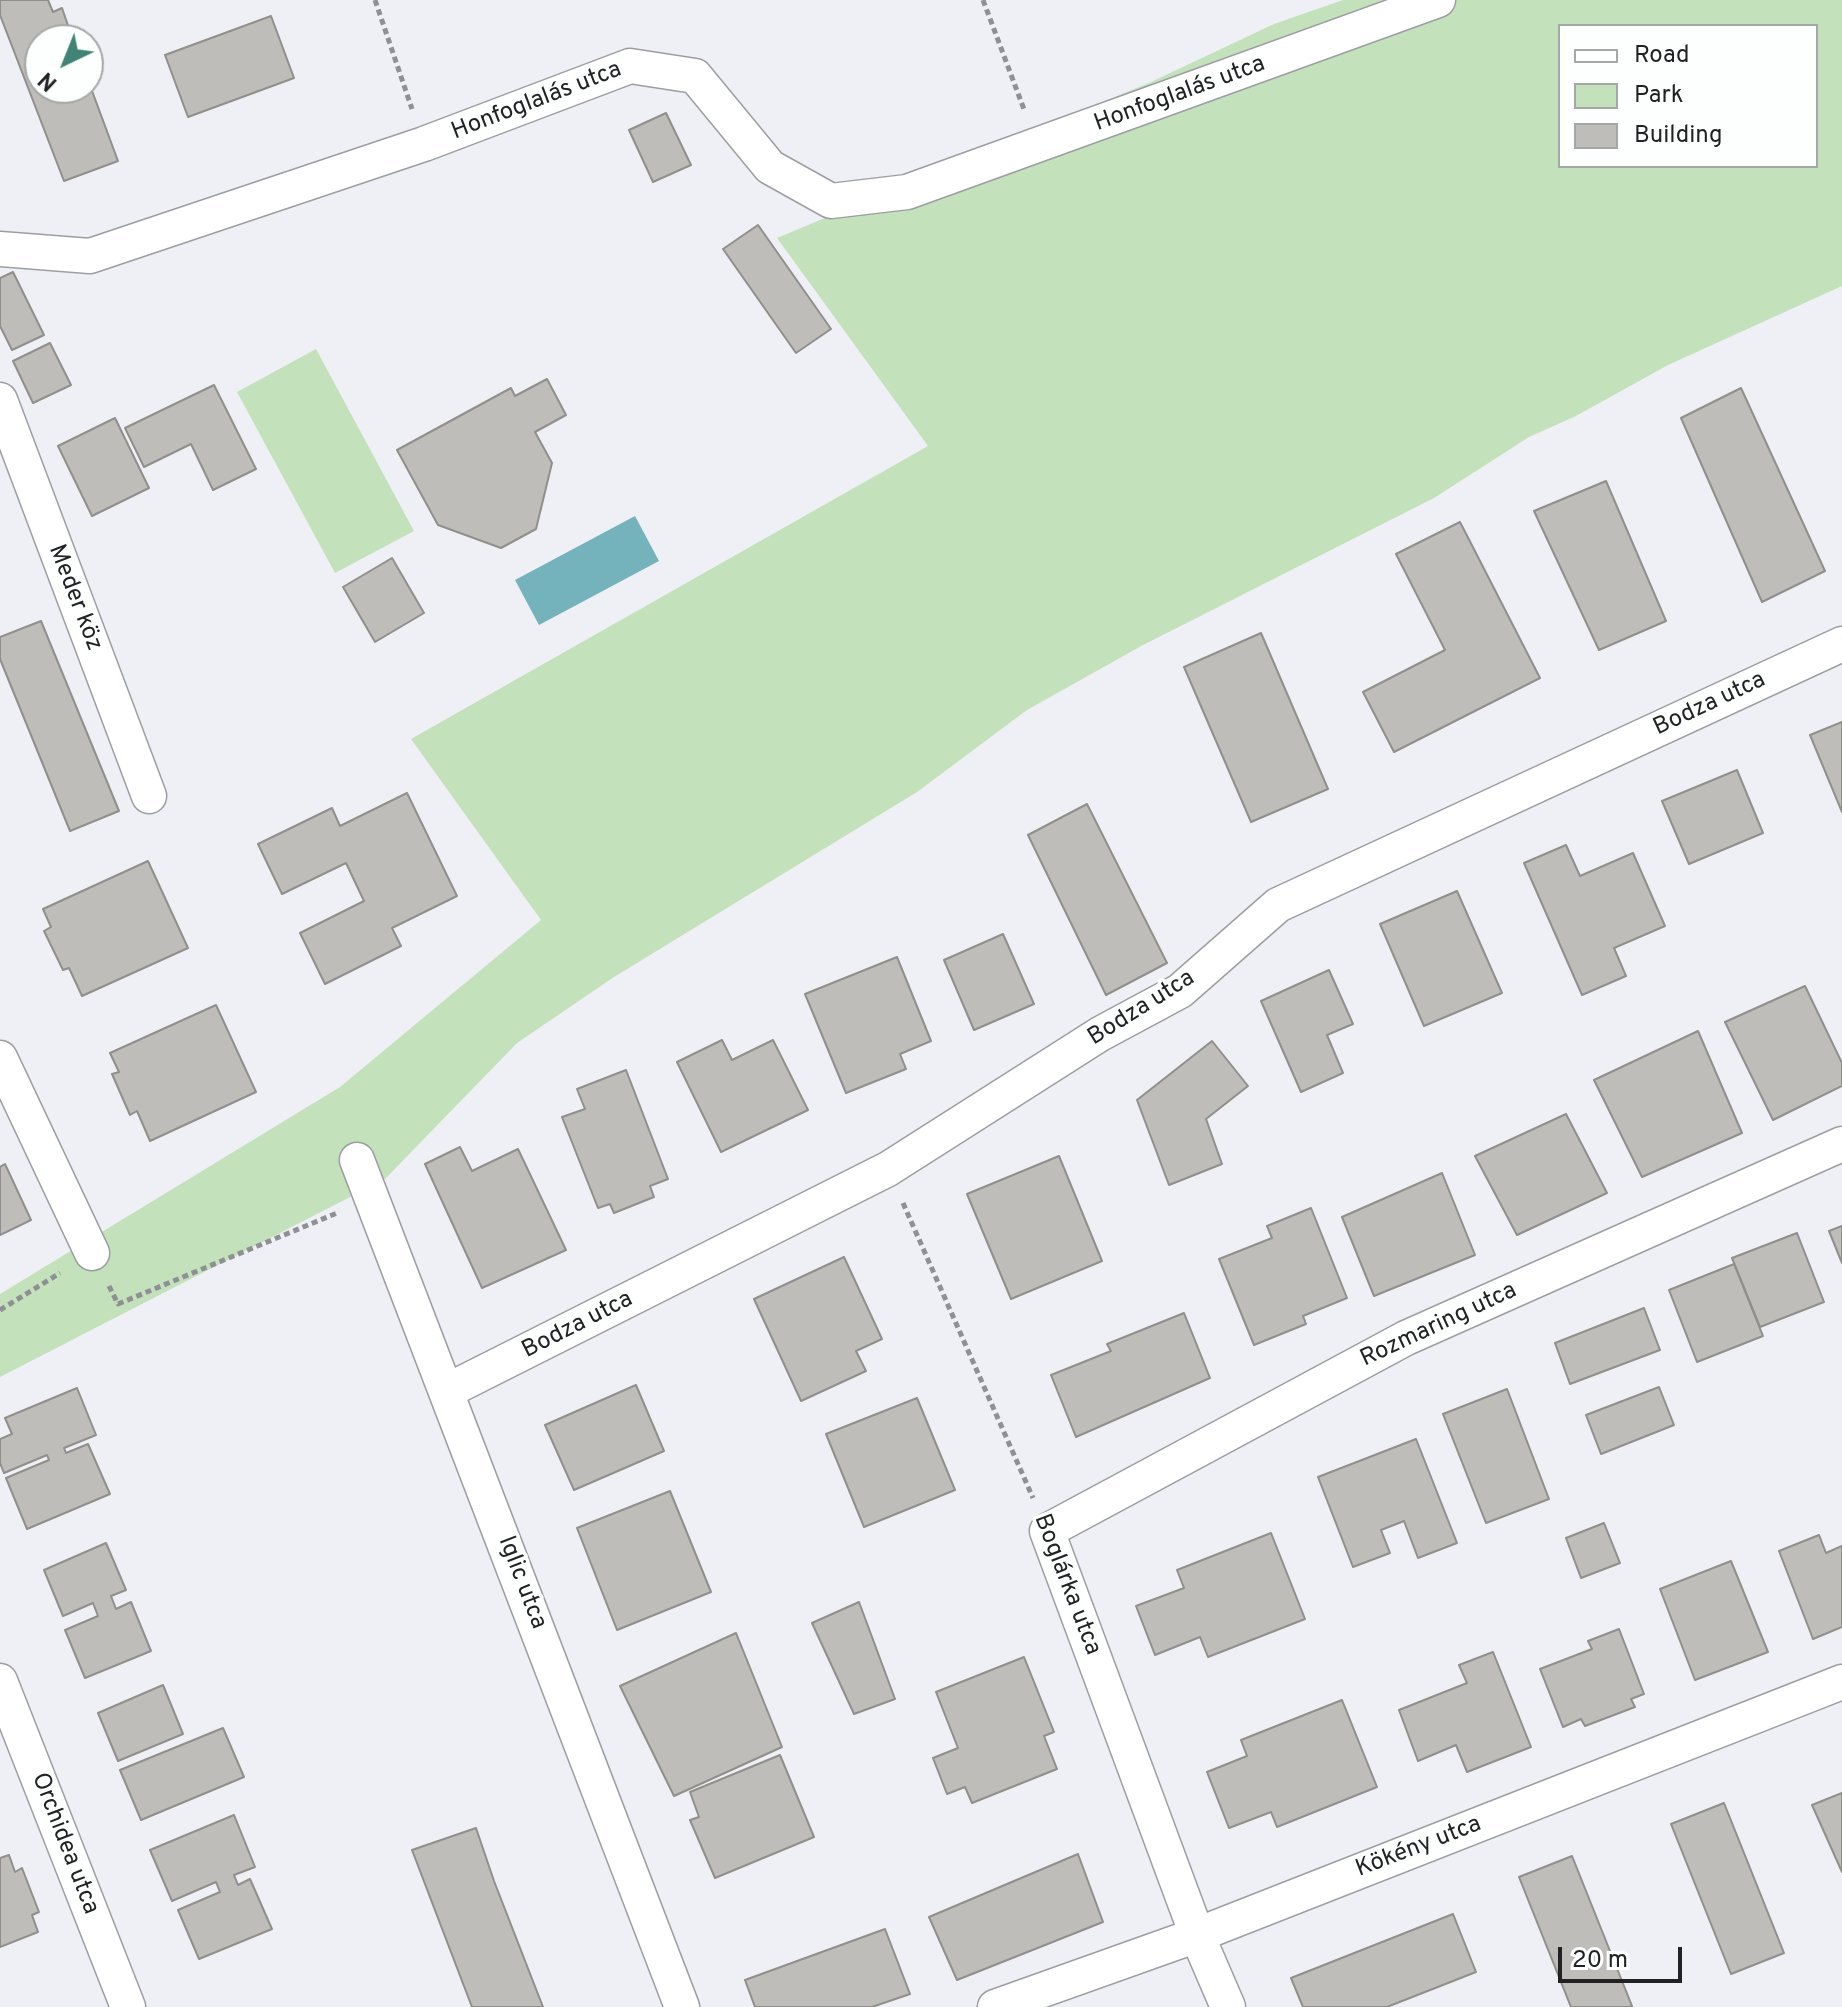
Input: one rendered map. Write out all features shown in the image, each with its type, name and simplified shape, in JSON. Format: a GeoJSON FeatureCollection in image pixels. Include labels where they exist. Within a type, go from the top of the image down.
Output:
{"type":"FeatureCollection","features":[{"type":"Feature","properties":{"kind":"street","name":"Honfoglalás utca"},"geometry":{"type":"LineString","coordinates":[[0,249],[90,256],[424,144],[630,66],[695,76],[770,167],[831,201],[907,192],[1438,0]]}},
{"type":"Feature","properties":{"kind":"street","name":"Meder köz"},"geometry":{"type":"LineString","coordinates":[[0,400],[149,796]]}},
{"type":"Feature","properties":{"kind":"street","name":"Bodza utca"},"geometry":{"type":"LineString","coordinates":[[447,1391],[888,1169],[1100,1034],[1180,991],[1278,905],[1842,644]]}},
{"type":"Feature","properties":{"kind":"street"},"geometry":{"type":"LineString","coordinates":[[0,1058],[92,1253]]}},
{"type":"Feature","properties":{"kind":"street","name":"Rozmaring utca"},"geometry":{"type":"LineString","coordinates":[[1047,1531],[1406,1338],[1842,1144]]}},
{"type":"Feature","properties":{"kind":"street","name":"Iglic utca"},"geometry":{"type":"LineString","coordinates":[[357,1160],[682,2007]]}},
{"type":"Feature","properties":{"kind":"street","name":"Boglárka utca"},"geometry":{"type":"LineString","coordinates":[[1047,1531],[1197,1935],[1228,2007]]}},
{"type":"Feature","properties":{"kind":"street","name":"Orchidea utca"},"geometry":{"type":"LineString","coordinates":[[0,1681],[128,2007]]}},
{"type":"Feature","properties":{"kind":"street","name":"Kökény utca"},"geometry":{"type":"LineString","coordinates":[[995,2007],[1197,1935],[1842,1682]]}},
{"type":"Feature","properties":{"kind":"path"},"geometry":{"type":"LineString","coordinates":[[375,0],[424,144]]}},
{"type":"Feature","properties":{"kind":"path"},"geometry":{"type":"LineString","coordinates":[[983,0],[1038,147]]}},
{"type":"Feature","properties":{"kind":"path","name":"Boglárka utca"},"geometry":{"type":"LineString","coordinates":[[888,1169],[1047,1531]]}},
{"type":"Feature","properties":{"kind":"path"},"geometry":{"type":"LineString","coordinates":[[0,1310],[92,1253],[118,1304],[372,1198]]}},
{"type":"Feature","properties":{"kind":"green space"},"geometry":{"type":"Polygon","coordinates":[[[1343,0],[1842,0],[1842,286],[1668,365],[1576,416],[1529,437],[1434,498],[1143,645],[1027,710],[917,792],[614,977],[517,1043],[385,1179],[0,1377],[0,1294],[340,1087],[541,920],[411,739],[928,446],[777,238],[1151,82],[1274,24],[1343,0]]]}},
{"type":"Feature","properties":{"kind":"green space"},"geometry":{"type":"Polygon","coordinates":[[[316,349],[414,531],[335,573],[237,392],[316,349]]]}},
{"type":"Feature","properties":{"kind":"water"},"geometry":{"type":"Polygon","coordinates":[[[635,516],[659,561],[539,625],[515,580],[635,516]]]}},
{"type":"Feature","properties":{"kind":"building"},"geometry":{"type":"Polygon","coordinates":[[[0,0],[48,0],[53,12],[62,8],[68,24],[24,24],[24,77],[0,15],[0,0]]]}},
{"type":"Feature","properties":{"kind":"building"},"geometry":{"type":"Polygon","coordinates":[[[271,16],[294,78],[188,117],[165,55],[271,16]]]}},
{"type":"Feature","properties":{"kind":"building"},"geometry":{"type":"Polygon","coordinates":[[[34,104],[97,104],[118,161],[64,181],[34,104]]]}},
{"type":"Feature","properties":{"kind":"building"},"geometry":{"type":"Polygon","coordinates":[[[666,113],[691,165],[653,182],[629,130],[666,113]]]}},
{"type":"Feature","properties":{"kind":"building"},"geometry":{"type":"Polygon","coordinates":[[[758,225],[831,329],[796,353],[723,249],[758,225]]]}},
{"type":"Feature","properties":{"kind":"building"},"geometry":{"type":"Polygon","coordinates":[[[13,272],[44,335],[12,350],[0,326],[0,278],[13,272]]]}},
{"type":"Feature","properties":{"kind":"building"},"geometry":{"type":"Polygon","coordinates":[[[50,343],[71,385],[33,403],[13,361],[50,343]]]}},
{"type":"Feature","properties":{"kind":"building"},"geometry":{"type":"Polygon","coordinates":[[[547,379],[566,415],[535,432],[552,463],[536,529],[501,548],[438,525],[397,450],[511,388],[515,396],[547,379]]]}},
{"type":"Feature","properties":{"kind":"building"},"geometry":{"type":"Polygon","coordinates":[[[214,385],[256,469],[213,490],[191,444],[144,467],[125,428],[214,385]]]}},
{"type":"Feature","properties":{"kind":"building"},"geometry":{"type":"Polygon","coordinates":[[[1741,388],[1825,571],[1762,602],[1681,418],[1741,388]]]}},
{"type":"Feature","properties":{"kind":"building"},"geometry":{"type":"Polygon","coordinates":[[[115,418],[149,488],[92,516],[58,446],[115,418]]]}},
{"type":"Feature","properties":{"kind":"building"},"geometry":{"type":"Polygon","coordinates":[[[1606,481],[1666,621],[1599,650],[1534,511],[1606,481]]]}},
{"type":"Feature","properties":{"kind":"building"},"geometry":{"type":"Polygon","coordinates":[[[1460,522],[1540,678],[1394,752],[1363,692],[1445,650],[1396,554],[1460,522]]]}},
{"type":"Feature","properties":{"kind":"building"},"geometry":{"type":"Polygon","coordinates":[[[392,558],[424,613],[375,642],[343,587],[392,558]]]}},
{"type":"Feature","properties":{"kind":"building"},"geometry":{"type":"Polygon","coordinates":[[[41,621],[119,811],[70,831],[0,659],[0,637],[41,621]]]}},
{"type":"Feature","properties":{"kind":"building"},"geometry":{"type":"Polygon","coordinates":[[[1261,633],[1328,789],[1251,822],[1184,667],[1261,633]]]}},
{"type":"Feature","properties":{"kind":"building"},"geometry":{"type":"Polygon","coordinates":[[[1842,722],[1842,812],[1810,735],[1842,722]]]}},
{"type":"Feature","properties":{"kind":"building"},"geometry":{"type":"Polygon","coordinates":[[[1737,770],[1763,833],[1689,864],[1662,801],[1737,770]]]}},
{"type":"Feature","properties":{"kind":"building"},"geometry":{"type":"Polygon","coordinates":[[[407,793],[457,896],[392,928],[401,946],[325,984],[300,933],[364,901],[346,863],[282,894],[258,844],[332,808],[340,826],[407,793]]]}},
{"type":"Feature","properties":{"kind":"building"},"geometry":{"type":"Polygon","coordinates":[[[1087,804],[1167,963],[1106,995],[1028,835],[1087,804]]]}},
{"type":"Feature","properties":{"kind":"building"},"geometry":{"type":"Polygon","coordinates":[[[1566,845],[1580,876],[1633,853],[1665,926],[1614,948],[1626,976],[1582,995],[1524,863],[1566,845]]]}},
{"type":"Feature","properties":{"kind":"building"},"geometry":{"type":"Polygon","coordinates":[[[148,861],[188,948],[82,996],[69,968],[63,970],[44,931],[51,927],[43,909],[148,861]]]}},
{"type":"Feature","properties":{"kind":"building"},"geometry":{"type":"Polygon","coordinates":[[[1457,891],[1502,993],[1424,1026],[1380,924],[1457,891]]]}},
{"type":"Feature","properties":{"kind":"building"},"geometry":{"type":"Polygon","coordinates":[[[1003,934],[1034,1004],[974,1030],[944,960],[1003,934]]]}},
{"type":"Feature","properties":{"kind":"building"},"geometry":{"type":"Polygon","coordinates":[[[897,957],[931,1041],[900,1054],[906,1069],[846,1093],[805,994],[897,957]]]}},
{"type":"Feature","properties":{"kind":"building"},"geometry":{"type":"Polygon","coordinates":[[[1329,970],[1353,1024],[1327,1035],[1343,1073],[1301,1092],[1261,1001],[1329,970]]]}},
{"type":"Feature","properties":{"kind":"building"},"geometry":{"type":"Polygon","coordinates":[[[1805,986],[1842,1063],[1842,1086],[1773,1120],[1725,1022],[1805,986]]]}},
{"type":"Feature","properties":{"kind":"building"},"geometry":{"type":"Polygon","coordinates":[[[216,1005],[256,1092],[150,1141],[137,1111],[130,1115],[112,1074],[119,1072],[110,1053],[216,1005]]]}},
{"type":"Feature","properties":{"kind":"building"},"geometry":{"type":"Polygon","coordinates":[[[1698,1031],[1742,1133],[1642,1177],[1594,1080],[1698,1031]]]}},
{"type":"Feature","properties":{"kind":"building"},"geometry":{"type":"Polygon","coordinates":[[[722,1040],[732,1060],[773,1040],[808,1110],[721,1152],[677,1062],[722,1040]]]}},
{"type":"Feature","properties":{"kind":"building"},"geometry":{"type":"Polygon","coordinates":[[[1212,1041],[1248,1086],[1206,1119],[1222,1164],[1169,1185],[1137,1100],[1212,1041]]]}},
{"type":"Feature","properties":{"kind":"building"},"geometry":{"type":"Polygon","coordinates":[[[626,1070],[668,1179],[650,1186],[654,1197],[614,1213],[610,1204],[598,1208],[562,1117],[585,1109],[577,1089],[626,1070]]]}},
{"type":"Feature","properties":{"kind":"building"},"geometry":{"type":"Polygon","coordinates":[[[1566,1114],[1607,1193],[1517,1235],[1475,1156],[1566,1114]]]}},
{"type":"Feature","properties":{"kind":"building"},"geometry":{"type":"Polygon","coordinates":[[[460,1147],[472,1171],[518,1149],[566,1250],[482,1288],[425,1164],[460,1147]]]}},
{"type":"Feature","properties":{"kind":"building"},"geometry":{"type":"Polygon","coordinates":[[[1059,1156],[1102,1261],[1011,1299],[967,1194],[1059,1156]]]}},
{"type":"Feature","properties":{"kind":"building"},"geometry":{"type":"Polygon","coordinates":[[[5,1164],[31,1220],[0,1235],[0,1167],[5,1164]]]}},
{"type":"Feature","properties":{"kind":"building"},"geometry":{"type":"Polygon","coordinates":[[[1442,1173],[1475,1255],[1374,1296],[1342,1217],[1442,1173]]]}},
{"type":"Feature","properties":{"kind":"building"},"geometry":{"type":"Polygon","coordinates":[[[1311,1208],[1347,1298],[1303,1316],[1306,1324],[1254,1345],[1219,1259],[1272,1238],[1267,1226],[1311,1208]]]}},
{"type":"Feature","properties":{"kind":"building"},"geometry":{"type":"Polygon","coordinates":[[[1842,1226],[1842,1263],[1829,1231],[1842,1226]]]}},
{"type":"Feature","properties":{"kind":"building"},"geometry":{"type":"Polygon","coordinates":[[[1797,1233],[1824,1302],[1760,1327],[1732,1258],[1797,1233]]]}},
{"type":"Feature","properties":{"kind":"building"},"geometry":{"type":"Polygon","coordinates":[[[844,1257],[882,1339],[856,1351],[866,1371],[801,1401],[754,1299],[844,1257]]]}},
{"type":"Feature","properties":{"kind":"building"},"geometry":{"type":"Polygon","coordinates":[[[1734,1264],[1763,1336],[1697,1362],[1669,1290],[1734,1264]]]}},
{"type":"Feature","properties":{"kind":"building"},"geometry":{"type":"Polygon","coordinates":[[[1644,1308],[1660,1350],[1570,1384],[1555,1343],[1644,1308]]]}},
{"type":"Feature","properties":{"kind":"building"},"geometry":{"type":"Polygon","coordinates":[[[1184,1313],[1210,1378],[1076,1437],[1051,1375],[1111,1351],[1107,1344],[1184,1313]]]}},
{"type":"Feature","properties":{"kind":"building"},"geometry":{"type":"Polygon","coordinates":[[[636,1385],[664,1451],[574,1490],[545,1425],[636,1385]]]}},
{"type":"Feature","properties":{"kind":"building"},"geometry":{"type":"Polygon","coordinates":[[[1659,1387],[1674,1425],[1601,1454],[1586,1415],[1659,1387]]]}},
{"type":"Feature","properties":{"kind":"building"},"geometry":{"type":"Polygon","coordinates":[[[77,1388],[96,1435],[64,1448],[66,1453],[88,1444],[110,1494],[27,1529],[6,1478],[49,1460],[47,1455],[4,1473],[0,1463],[0,1439],[12,1434],[5,1418],[77,1388]]]}},
{"type":"Feature","properties":{"kind":"building"},"geometry":{"type":"Polygon","coordinates":[[[1507,1389],[1549,1499],[1486,1523],[1443,1414],[1507,1389]]]}},
{"type":"Feature","properties":{"kind":"building"},"geometry":{"type":"Polygon","coordinates":[[[917,1398],[955,1490],[864,1527],[826,1434],[917,1398]]]}},
{"type":"Feature","properties":{"kind":"building"},"geometry":{"type":"Polygon","coordinates":[[[1416,1439],[1457,1543],[1418,1558],[1404,1521],[1381,1530],[1390,1553],[1353,1567],[1318,1477],[1416,1439]]]}},
{"type":"Feature","properties":{"kind":"building"},"geometry":{"type":"Polygon","coordinates":[[[670,1491],[711,1592],[617,1630],[577,1528],[670,1491]]]}},
{"type":"Feature","properties":{"kind":"building"},"geometry":{"type":"Polygon","coordinates":[[[1604,1523],[1620,1563],[1581,1578],[1566,1538],[1604,1523]]]}},
{"type":"Feature","properties":{"kind":"building"},"geometry":{"type":"Polygon","coordinates":[[[1271,1533],[1305,1619],[1208,1657],[1200,1637],[1155,1655],[1136,1606],[1184,1588],[1177,1570],[1271,1533]]]}},
{"type":"Feature","properties":{"kind":"building"},"geometry":{"type":"Polygon","coordinates":[[[1819,1535],[1826,1553],[1842,1546],[1842,1627],[1813,1639],[1779,1551],[1819,1535]]]}},
{"type":"Feature","properties":{"kind":"building"},"geometry":{"type":"Polygon","coordinates":[[[106,1543],[126,1590],[111,1596],[116,1609],[131,1602],[151,1651],[85,1678],[65,1630],[98,1616],[93,1603],[63,1616],[44,1570],[106,1543]]]}},
{"type":"Feature","properties":{"kind":"building"},"geometry":{"type":"Polygon","coordinates":[[[1731,1561],[1768,1652],[1695,1680],[1660,1589],[1731,1561]]]}},
{"type":"Feature","properties":{"kind":"building"},"geometry":{"type":"Polygon","coordinates":[[[859,1602],[895,1699],[854,1714],[812,1623],[859,1602]]]}},
{"type":"Feature","properties":{"kind":"building"},"geometry":{"type":"Polygon","coordinates":[[[1619,1629],[1644,1694],[1631,1699],[1635,1707],[1585,1726],[1581,1719],[1563,1727],[1540,1669],[1592,1649],[1588,1641],[1619,1629]]]}},
{"type":"Feature","properties":{"kind":"building"},"geometry":{"type":"Polygon","coordinates":[[[736,1633],[782,1747],[674,1796],[620,1686],[736,1633]]]}},
{"type":"Feature","properties":{"kind":"building"},"geometry":{"type":"Polygon","coordinates":[[[1493,1652],[1531,1747],[1467,1772],[1456,1745],[1418,1761],[1399,1710],[1467,1683],[1459,1665],[1493,1652]]]}},
{"type":"Feature","properties":{"kind":"building"},"geometry":{"type":"Polygon","coordinates":[[[1024,1657],[1054,1732],[1044,1736],[1057,1769],[972,1803],[965,1787],[947,1794],[933,1758],[958,1748],[936,1692],[1024,1657]]]}},
{"type":"Feature","properties":{"kind":"building"},"geometry":{"type":"Polygon","coordinates":[[[163,1685],[183,1734],[118,1761],[98,1713],[163,1685]]]}},
{"type":"Feature","properties":{"kind":"building"},"geometry":{"type":"Polygon","coordinates":[[[1342,1700],[1377,1787],[1277,1827],[1271,1812],[1229,1828],[1207,1772],[1247,1756],[1241,1740],[1342,1700]]]}},
{"type":"Feature","properties":{"kind":"building"},"geometry":{"type":"Polygon","coordinates":[[[223,1728],[244,1777],[141,1820],[120,1770],[223,1728]]]}},
{"type":"Feature","properties":{"kind":"building"},"geometry":{"type":"Polygon","coordinates":[[[780,1755],[814,1837],[715,1878],[690,1820],[699,1817],[690,1792],[780,1755]]]}},
{"type":"Feature","properties":{"kind":"building"},"geometry":{"type":"Polygon","coordinates":[[[1842,1793],[1842,1872],[1812,1805],[1842,1793]]]}},
{"type":"Feature","properties":{"kind":"building"},"geometry":{"type":"Polygon","coordinates":[[[1724,1803],[1784,1953],[1731,1974],[1671,1824],[1724,1803]]]}},
{"type":"Feature","properties":{"kind":"building"},"geometry":{"type":"Polygon","coordinates":[[[234,1815],[255,1867],[234,1875],[238,1885],[250,1879],[272,1929],[199,1959],[178,1910],[220,1892],[216,1882],[172,1901],[150,1850],[234,1815]]]}},
{"type":"Feature","properties":{"kind":"building"},"geometry":{"type":"Polygon","coordinates":[[[476,1828],[543,2007],[472,2007],[412,1850],[476,1828]]]}},
{"type":"Feature","properties":{"kind":"building"},"geometry":{"type":"Polygon","coordinates":[[[1078,1854],[1103,1922],[957,1980],[929,1917],[1078,1854]]]}},
{"type":"Feature","properties":{"kind":"building"},"geometry":{"type":"Polygon","coordinates":[[[9,1855],[15,1872],[22,1868],[39,1912],[32,1915],[38,1932],[0,1947],[0,1858],[9,1855]]]}},
{"type":"Feature","properties":{"kind":"building"},"geometry":{"type":"Polygon","coordinates":[[[1572,1856],[1632,2006],[1571,2007],[1519,1877],[1572,1856]]]}},
{"type":"Feature","properties":{"kind":"building"},"geometry":{"type":"Polygon","coordinates":[[[1453,1914],[1476,1972],[1387,2007],[1303,2007],[1291,1978],[1453,1914]]]}},
{"type":"Feature","properties":{"kind":"building"},"geometry":{"type":"Polygon","coordinates":[[[885,1929],[910,1994],[872,2007],[755,2007],[745,1980],[885,1929]]]}}]}
